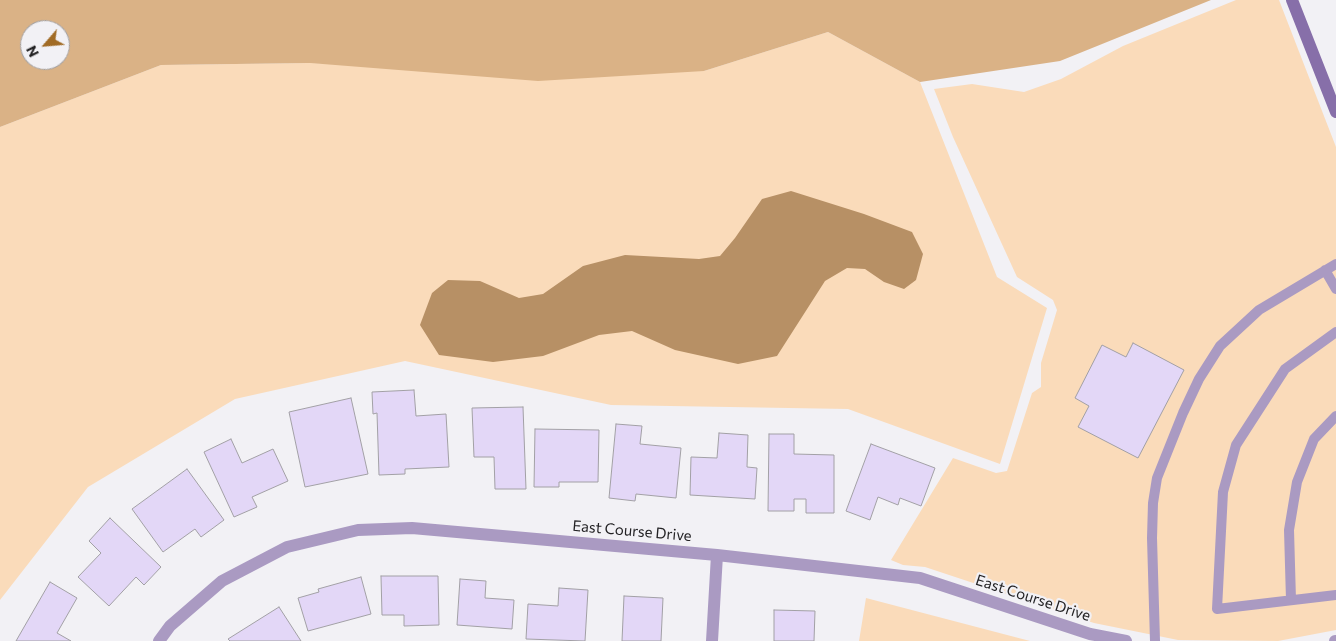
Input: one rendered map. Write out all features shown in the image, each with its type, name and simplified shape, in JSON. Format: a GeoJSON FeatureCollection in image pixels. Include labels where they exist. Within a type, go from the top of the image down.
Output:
{"type":"FeatureCollection","features":[{"type":"Feature","properties":{"kind":"street"},"geometry":{"type":"LineString","coordinates":[[1292,0],[1336,112]]}},
{"type":"Feature","properties":{"kind":"street","name":"East Course Drive"},"geometry":{"type":"LineString","coordinates":[[159,641],[170,626],[222,581],[287,547],[358,530],[412,528],[717,555],[920,578],[1090,634],[1126,641]]}},
{"type":"Feature","properties":{"kind":"street"},"geometry":{"type":"LineString","coordinates":[[712,641],[717,555]]}},
{"type":"Feature","properties":{"kind":"lane"},"geometry":{"type":"LineString","coordinates":[[1155,641],[1152,538],[1153,503],[1157,478],[1199,379],[1220,346],[1259,310],[1336,264]]}},
{"type":"Feature","properties":{"kind":"lane"},"geometry":{"type":"LineString","coordinates":[[1325,270],[1336,289]]}},
{"type":"Feature","properties":{"kind":"lane"},"geometry":{"type":"LineString","coordinates":[[1336,332],[1285,370],[1236,446],[1223,492],[1217,609],[1336,595]]}},
{"type":"Feature","properties":{"kind":"lane"},"geometry":{"type":"LineString","coordinates":[[1291,600],[1289,530],[1297,482],[1314,439],[1336,416]]}},
{"type":"Feature","properties":{"kind":"shaded area"},"geometry":{"type":"Polygon","coordinates":[[[0,0],[1211,0],[1060,61],[920,82],[828,32],[704,71],[538,81],[310,63],[161,65],[0,127],[0,0]]]}},
{"type":"Feature","properties":{"kind":"shaded area"},"geometry":{"type":"Polygon","coordinates":[[[1236,0],[1279,0],[1336,147],[1336,630],[1278,641],[1178,640],[1094,623],[925,567],[903,565],[891,560],[953,458],[996,473],[1007,471],[1032,393],[1041,387],[1041,363],[1057,310],[1053,300],[1017,277],[953,137],[934,89],[972,84],[1024,92],[1061,79],[1123,46],[1236,0]]]}},
{"type":"Feature","properties":{"kind":"shaded area"},"geometry":{"type":"Polygon","coordinates":[[[828,32],[920,82],[997,277],[1047,308],[1000,464],[848,409],[611,405],[405,361],[235,399],[88,487],[0,600],[0,127],[161,65],[310,63],[704,71],[828,32]]]}},
{"type":"Feature","properties":{"kind":"shaded area"},"geometry":{"type":"Polygon","coordinates":[[[791,191],[864,214],[912,232],[923,254],[916,280],[904,289],[884,282],[865,269],[847,268],[825,281],[777,356],[738,364],[675,350],[632,331],[599,335],[543,356],[493,362],[439,355],[420,325],[432,293],[448,280],[480,281],[519,298],[543,294],[583,266],[625,255],[699,259],[720,256],[762,199],[791,191]]]}},
{"type":"Feature","properties":{"kind":"shaded area"},"geometry":{"type":"Polygon","coordinates":[[[866,598],[1030,641],[859,641],[866,598]]]}},
{"type":"Feature","properties":{"kind":"building"},"geometry":{"type":"Polygon","coordinates":[[[1133,343],[1184,370],[1138,458],[1078,427],[1089,406],[1075,398],[1102,345],[1126,357],[1133,343]]]}},
{"type":"Feature","properties":{"kind":"building"},"geometry":{"type":"Polygon","coordinates":[[[414,390],[416,416],[446,414],[449,467],[405,469],[405,474],[379,475],[377,413],[373,414],[372,392],[414,390]]]}},
{"type":"Feature","properties":{"kind":"building"},"geometry":{"type":"Polygon","coordinates":[[[351,398],[368,474],[305,487],[289,412],[351,398]]]}},
{"type":"Feature","properties":{"kind":"building"},"geometry":{"type":"Polygon","coordinates":[[[523,407],[526,489],[495,489],[494,457],[474,457],[472,408],[523,407]]]}},
{"type":"Feature","properties":{"kind":"building"},"geometry":{"type":"Polygon","coordinates":[[[616,424],[642,426],[640,444],[681,448],[676,498],[636,494],[635,501],[609,498],[616,424]]]}},
{"type":"Feature","properties":{"kind":"building"},"geometry":{"type":"Polygon","coordinates":[[[535,429],[599,430],[598,482],[559,482],[559,487],[534,487],[535,429]]]}},
{"type":"Feature","properties":{"kind":"building"},"geometry":{"type":"Polygon","coordinates":[[[719,433],[748,435],[747,467],[757,468],[755,499],[690,495],[691,457],[717,458],[719,433]]]}},
{"type":"Feature","properties":{"kind":"building"},"geometry":{"type":"Polygon","coordinates":[[[769,434],[794,434],[794,454],[834,455],[834,513],[806,513],[806,499],[794,499],[794,511],[768,511],[769,434]]]}},
{"type":"Feature","properties":{"kind":"building"},"geometry":{"type":"Polygon","coordinates":[[[231,439],[242,463],[273,449],[288,481],[252,497],[257,507],[234,517],[204,452],[231,439]]]}},
{"type":"Feature","properties":{"kind":"building"},"geometry":{"type":"Polygon","coordinates":[[[871,444],[935,468],[921,506],[900,498],[898,505],[878,497],[870,520],[846,511],[871,444]]]}},
{"type":"Feature","properties":{"kind":"building"},"geometry":{"type":"Polygon","coordinates":[[[187,469],[224,520],[201,537],[195,529],[163,552],[132,509],[187,469]]]}},
{"type":"Feature","properties":{"kind":"building"},"geometry":{"type":"Polygon","coordinates":[[[110,518],[161,567],[144,585],[136,577],[109,606],[78,577],[101,553],[89,541],[110,518]]]}},
{"type":"Feature","properties":{"kind":"building"},"geometry":{"type":"Polygon","coordinates":[[[381,576],[438,576],[439,625],[404,626],[404,615],[382,615],[381,576]]]}},
{"type":"Feature","properties":{"kind":"building"},"geometry":{"type":"Polygon","coordinates":[[[361,577],[371,614],[308,631],[298,598],[319,592],[318,589],[361,577]]]}},
{"type":"Feature","properties":{"kind":"building"},"geometry":{"type":"Polygon","coordinates":[[[460,579],[486,581],[485,598],[514,600],[512,629],[457,625],[460,579]]]}},
{"type":"Feature","properties":{"kind":"building"},"geometry":{"type":"Polygon","coordinates":[[[50,582],[77,598],[57,633],[71,641],[16,641],[50,582]]]}},
{"type":"Feature","properties":{"kind":"building"},"geometry":{"type":"Polygon","coordinates":[[[559,588],[588,590],[585,641],[526,639],[528,604],[558,606],[559,588]]]}},
{"type":"Feature","properties":{"kind":"building"},"geometry":{"type":"Polygon","coordinates":[[[624,596],[663,598],[661,641],[622,641],[624,596]]]}},
{"type":"Feature","properties":{"kind":"building"},"geometry":{"type":"Polygon","coordinates":[[[279,607],[301,641],[230,641],[228,639],[279,607]]]}},
{"type":"Feature","properties":{"kind":"building"},"geometry":{"type":"Polygon","coordinates":[[[774,610],[815,611],[814,641],[774,641],[774,610]]]}}]}
